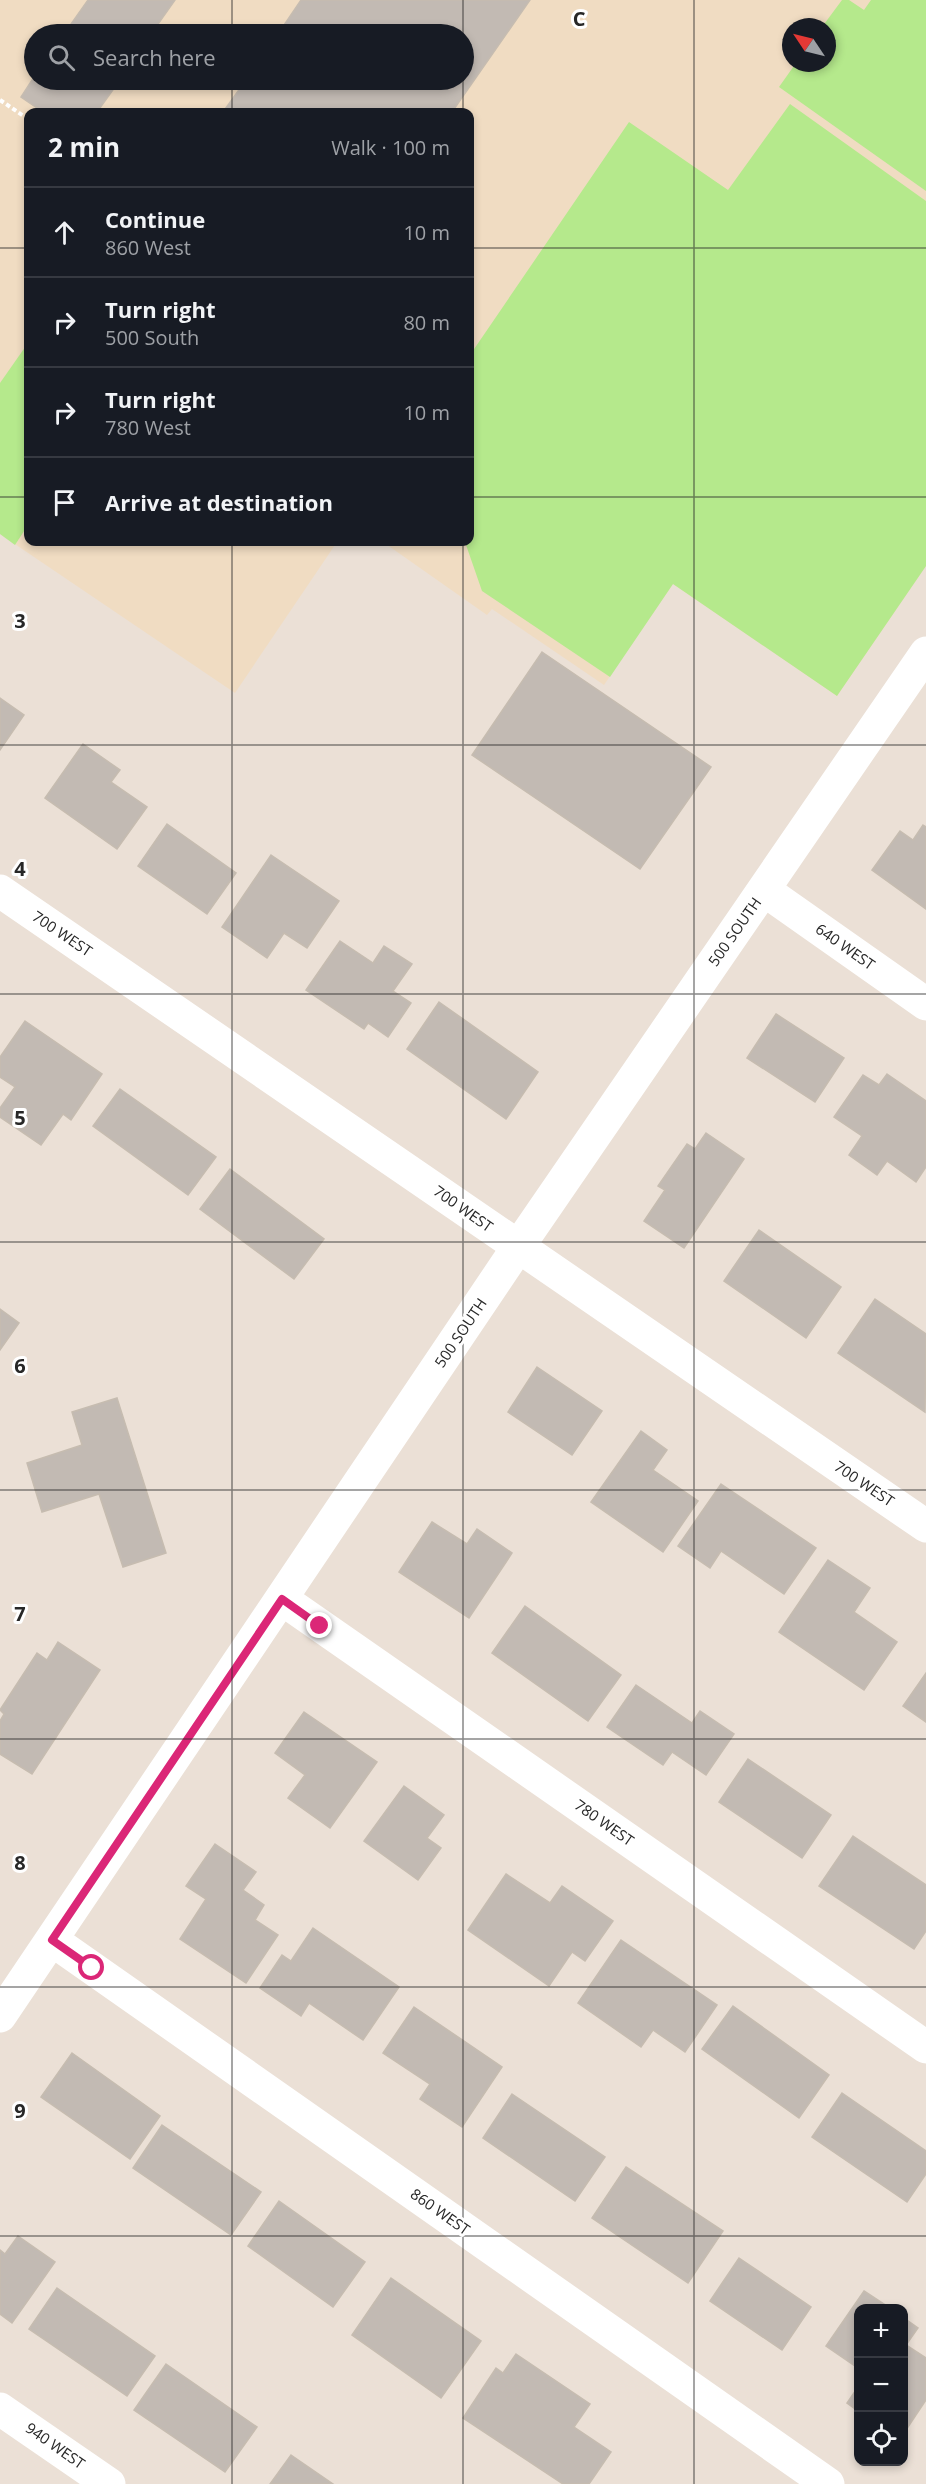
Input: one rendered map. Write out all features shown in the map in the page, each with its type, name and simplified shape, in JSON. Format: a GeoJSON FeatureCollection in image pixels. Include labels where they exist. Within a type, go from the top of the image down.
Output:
{"type":"FeatureCollection","features":[{"type":"Feature","properties":{"kind":"street","name":"500 SOUTH"},"geometry":{"type":"LineString","coordinates":[[0,2016],[518,1247],[926,653]]}},
{"type":"Feature","properties":{"kind":"street","name":"640 WEST"},"geometry":{"type":"LineString","coordinates":[[764,890],[926,1004]]}},
{"type":"Feature","properties":{"kind":"street","name":"700 WEST"},"geometry":{"type":"LineString","coordinates":[[0,891],[926,1526]]}},
{"type":"Feature","properties":{"kind":"street","name":"780 WEST"},"geometry":{"type":"LineString","coordinates":[[282,1599],[926,2047]]}},
{"type":"Feature","properties":{"kind":"street","name":"860 WEST"},"geometry":{"type":"LineString","coordinates":[[52,1940],[828,2484]]}},
{"type":"Feature","properties":{"kind":"street","name":"940 WEST"},"geometry":{"type":"LineString","coordinates":[[0,2409],[109,2484]]}},
{"type":"Feature","properties":{"kind":"path"},"geometry":{"type":"LineString","coordinates":[[0,100],[24,116]]}},
{"type":"Feature","properties":{"kind":"shaded area"},"geometry":{"type":"Polygon","coordinates":[[[0,0],[926,0],[926,566],[837,696],[673,584],[604,685],[492,609],[487,615],[389,546],[474,546],[474,108],[24,108],[24,546],[334,546],[235,693],[0,534],[0,0]]]}},
{"type":"Feature","properties":{"kind":"green space"},"geometry":{"type":"Polygon","coordinates":[[[842,0],[849,0],[864,10],[871,0],[926,0],[926,191],[779,87],[790,72],[836,72],[836,18],[829,18],[842,0]]]}},
{"type":"Feature","properties":{"kind":"green space"},"geometry":{"type":"Polygon","coordinates":[[[790,104],[926,201],[926,566],[837,696],[673,584],[610,677],[482,591],[466,546],[474,546],[474,349],[629,122],[728,190],[790,104]]]}},
{"type":"Feature","properties":{"kind":"green space"},"geometry":{"type":"Polygon","coordinates":[[[24,349],[24,531],[15,545],[0,534],[0,383],[24,349]]]}},
{"type":"Feature","properties":{"kind":"building"},"geometry":{"type":"Polygon","coordinates":[[[88,0],[175,0],[158,24],[71,24],[88,0]]]}},
{"type":"Feature","properties":{"kind":"building"},"geometry":{"type":"Polygon","coordinates":[[[301,0],[530,0],[474,80],[474,24],[285,24],[301,0]]]}},
{"type":"Feature","properties":{"kind":"building"},"geometry":{"type":"Polygon","coordinates":[[[26,90],[113,90],[100,108],[37,108],[21,97],[26,90]]]}},
{"type":"Feature","properties":{"kind":"building"},"geometry":{"type":"Polygon","coordinates":[[[239,90],[467,90],[455,108],[226,108],[239,90]]]}},
{"type":"Feature","properties":{"kind":"building"},"geometry":{"type":"Polygon","coordinates":[[[542,652],[711,767],[640,869],[472,755],[542,652]]]}},
{"type":"Feature","properties":{"kind":"building"},"geometry":{"type":"Polygon","coordinates":[[[0,698],[24,715],[0,750],[0,698]]]}},
{"type":"Feature","properties":{"kind":"building"},"geometry":{"type":"Polygon","coordinates":[[[83,744],[120,770],[111,782],[147,807],[117,849],[45,798],[83,744]]]}},
{"type":"Feature","properties":{"kind":"building"},"geometry":{"type":"Polygon","coordinates":[[[167,824],[236,873],[207,914],[138,866],[167,824]]]}},
{"type":"Feature","properties":{"kind":"building"},"geometry":{"type":"Polygon","coordinates":[[[923,825],[926,827],[926,909],[872,870],[900,831],[913,840],[923,825]]]}},
{"type":"Feature","properties":{"kind":"building"},"geometry":{"type":"Polygon","coordinates":[[[271,855],[339,901],[307,948],[284,933],[267,958],[222,927],[271,855]]]}},
{"type":"Feature","properties":{"kind":"building"},"geometry":{"type":"Polygon","coordinates":[[[340,941],[373,963],[384,946],[412,964],[393,991],[411,1003],[388,1037],[368,1023],[364,1029],[306,990],[340,941]]]}},
{"type":"Feature","properties":{"kind":"building"},"geometry":{"type":"Polygon","coordinates":[[[439,1002],[538,1072],[506,1119],[407,1049],[439,1002]]]}},
{"type":"Feature","properties":{"kind":"building"},"geometry":{"type":"Polygon","coordinates":[[[776,1014],[844,1058],[815,1102],[747,1058],[776,1014]]]}},
{"type":"Feature","properties":{"kind":"building"},"geometry":{"type":"Polygon","coordinates":[[[25,1021],[102,1074],[71,1120],[63,1114],[41,1145],[0,1117],[0,1108],[15,1087],[0,1077],[0,1057],[25,1021]]]}},
{"type":"Feature","properties":{"kind":"building"},"geometry":{"type":"Polygon","coordinates":[[[887,1074],[926,1101],[926,1167],[916,1182],[887,1161],[877,1175],[849,1155],[862,1136],[834,1117],[863,1075],[879,1085],[887,1074]]]}},
{"type":"Feature","properties":{"kind":"building"},"geometry":{"type":"Polygon","coordinates":[[[120,1089],[216,1157],[188,1195],[93,1126],[120,1089]]]}},
{"type":"Feature","properties":{"kind":"building"},"geometry":{"type":"Polygon","coordinates":[[[706,1133],[744,1159],[684,1248],[644,1221],[665,1190],[658,1186],[687,1144],[695,1149],[706,1133]]]}},
{"type":"Feature","properties":{"kind":"building"},"geometry":{"type":"Polygon","coordinates":[[[230,1169],[324,1239],[294,1279],[200,1209],[230,1169]]]}},
{"type":"Feature","properties":{"kind":"building"},"geometry":{"type":"Polygon","coordinates":[[[759,1230],[841,1287],[806,1338],[724,1281],[759,1230]]]}},
{"type":"Feature","properties":{"kind":"building"},"geometry":{"type":"Polygon","coordinates":[[[875,1299],[926,1334],[925,1412],[838,1353],[875,1299]]]}},
{"type":"Feature","properties":{"kind":"building"},"geometry":{"type":"Polygon","coordinates":[[[0,1309],[19,1323],[0,1350],[0,1309]]]}},
{"type":"Feature","properties":{"kind":"building"},"geometry":{"type":"Polygon","coordinates":[[[537,1367],[602,1411],[572,1455],[508,1412],[537,1367]]]}},
{"type":"Feature","properties":{"kind":"building"},"geometry":{"type":"Polygon","coordinates":[[[117,1398],[166,1553],[123,1567],[99,1494],[42,1512],[27,1463],[82,1445],[72,1412],[117,1398]]]}},
{"type":"Feature","properties":{"kind":"building"},"geometry":{"type":"Polygon","coordinates":[[[641,1431],[667,1450],[653,1470],[698,1501],[663,1552],[591,1502],[641,1431]]]}},
{"type":"Feature","properties":{"kind":"building"},"geometry":{"type":"Polygon","coordinates":[[[721,1484],[816,1548],[784,1594],[721,1551],[710,1568],[678,1546],[721,1484]]]}},
{"type":"Feature","properties":{"kind":"building"},"geometry":{"type":"Polygon","coordinates":[[[432,1522],[467,1544],[477,1529],[512,1553],[469,1618],[399,1572],[432,1522]]]}},
{"type":"Feature","properties":{"kind":"building"},"geometry":{"type":"Polygon","coordinates":[[[828,1560],[870,1588],[854,1612],[897,1642],[864,1690],[779,1632],[828,1560]]]}},
{"type":"Feature","properties":{"kind":"building"},"geometry":{"type":"Polygon","coordinates":[[[525,1606],[621,1675],[588,1721],[492,1653],[525,1606]]]}},
{"type":"Feature","properties":{"kind":"building"},"geometry":{"type":"Polygon","coordinates":[[[58,1642],[100,1670],[32,1774],[0,1754],[0,1721],[4,1714],[0,1710],[37,1653],[47,1660],[58,1642]]]}},
{"type":"Feature","properties":{"kind":"building"},"geometry":{"type":"Polygon","coordinates":[[[926,1673],[926,1722],[903,1706],[926,1673]]]}},
{"type":"Feature","properties":{"kind":"building"},"geometry":{"type":"Polygon","coordinates":[[[636,1685],[692,1723],[700,1711],[734,1734],[706,1775],[672,1752],[663,1765],[607,1727],[636,1685]]]}},
{"type":"Feature","properties":{"kind":"building"},"geometry":{"type":"Polygon","coordinates":[[[304,1712],[377,1762],[330,1828],[288,1798],[305,1775],[275,1753],[304,1712]]]}},
{"type":"Feature","properties":{"kind":"building"},"geometry":{"type":"Polygon","coordinates":[[[748,1759],[831,1815],[802,1858],[719,1802],[748,1759]]]}},
{"type":"Feature","properties":{"kind":"building"},"geometry":{"type":"Polygon","coordinates":[[[404,1786],[444,1815],[427,1838],[441,1848],[418,1880],[364,1841],[404,1786]]]}},
{"type":"Feature","properties":{"kind":"building"},"geometry":{"type":"Polygon","coordinates":[[[853,1836],[926,1885],[926,1931],[914,1949],[819,1886],[853,1836]]]}},
{"type":"Feature","properties":{"kind":"building"},"geometry":{"type":"Polygon","coordinates":[[[215,1844],[256,1872],[243,1890],[264,1905],[255,1920],[278,1935],[246,1983],[180,1939],[206,1899],[186,1886],[215,1844]]]}},
{"type":"Feature","properties":{"kind":"building"},"geometry":{"type":"Polygon","coordinates":[[[506,1874],[550,1903],[562,1886],[613,1921],[585,1961],[572,1952],[549,1986],[468,1930],[506,1874]]]}},
{"type":"Feature","properties":{"kind":"building"},"geometry":{"type":"Polygon","coordinates":[[[313,1928],[399,1987],[363,2040],[309,2003],[301,2016],[260,1988],[282,1955],[291,1961],[313,1928]]]}},
{"type":"Feature","properties":{"kind":"building"},"geometry":{"type":"Polygon","coordinates":[[[621,1940],[717,2005],[685,2052],[653,2030],[641,2047],[578,2003],[621,1940]]]}},
{"type":"Feature","properties":{"kind":"building"},"geometry":{"type":"Polygon","coordinates":[[[733,2006],[829,2075],[799,2118],[702,2049],[733,2006]]]}},
{"type":"Feature","properties":{"kind":"building"},"geometry":{"type":"Polygon","coordinates":[[[414,2007],[502,2067],[462,2127],[420,2099],[430,2084],[383,2053],[414,2007]]]}},
{"type":"Feature","properties":{"kind":"building"},"geometry":{"type":"Polygon","coordinates":[[[72,2053],[160,2116],[130,2159],[41,2097],[72,2053]]]}},
{"type":"Feature","properties":{"kind":"building"},"geometry":{"type":"Polygon","coordinates":[[[842,2093],[926,2151],[926,2174],[907,2202],[812,2137],[842,2093]]]}},
{"type":"Feature","properties":{"kind":"building"},"geometry":{"type":"Polygon","coordinates":[[[512,2094],[605,2157],[575,2201],[483,2138],[512,2094]]]}},
{"type":"Feature","properties":{"kind":"building"},"geometry":{"type":"Polygon","coordinates":[[[162,2125],[261,2192],[231,2235],[133,2168],[162,2125]]]}},
{"type":"Feature","properties":{"kind":"building"},"geometry":{"type":"Polygon","coordinates":[[[626,2167],[723,2231],[688,2283],[592,2218],[626,2167]]]}},
{"type":"Feature","properties":{"kind":"building"},"geometry":{"type":"Polygon","coordinates":[[[279,2201],[365,2262],[333,2307],[248,2246],[279,2201]]]}},
{"type":"Feature","properties":{"kind":"building"},"geometry":{"type":"Polygon","coordinates":[[[18,2236],[55,2262],[12,2323],[0,2314],[0,2250],[5,2254],[18,2236]]]}},
{"type":"Feature","properties":{"kind":"building"},"geometry":{"type":"Polygon","coordinates":[[[739,2258],[811,2307],[782,2350],[710,2301],[739,2258]]]}},
{"type":"Feature","properties":{"kind":"building"},"geometry":{"type":"Polygon","coordinates":[[[391,2278],[481,2341],[441,2398],[352,2335],[391,2278]]]}},
{"type":"Feature","properties":{"kind":"building"},"geometry":{"type":"Polygon","coordinates":[[[57,2288],[155,2356],[127,2396],[29,2329],[57,2288]]]}},
{"type":"Feature","properties":{"kind":"building"},"geometry":{"type":"Polygon","coordinates":[[[864,2291],[884,2304],[855,2304],[864,2291]]]}},
{"type":"Feature","properties":{"kind":"building"},"geometry":{"type":"Polygon","coordinates":[[[854,2305],[854,2365],[826,2346],[854,2305]]]}},
{"type":"Feature","properties":{"kind":"building"},"geometry":{"type":"Polygon","coordinates":[[[908,2321],[918,2328],[908,2342],[908,2321]]]}},
{"type":"Feature","properties":{"kind":"building"},"geometry":{"type":"Polygon","coordinates":[[[908,2346],[926,2358],[926,2400],[908,2427],[908,2346]]]}},
{"type":"Feature","properties":{"kind":"building"},"geometry":{"type":"Polygon","coordinates":[[[516,2354],[590,2404],[574,2427],[611,2452],[589,2484],[563,2484],[463,2418],[496,2368],[503,2373],[516,2354]]]}},
{"type":"Feature","properties":{"kind":"building"},"geometry":{"type":"Polygon","coordinates":[[[166,2364],[257,2427],[225,2472],[134,2410],[166,2364]]]}},
{"type":"Feature","properties":{"kind":"building"},"geometry":{"type":"Polygon","coordinates":[[[854,2393],[854,2408],[847,2403],[854,2393]]]}},
{"type":"Feature","properties":{"kind":"building"},"geometry":{"type":"Polygon","coordinates":[[[291,2455],[333,2484],[270,2484],[291,2455]]]}},
{"type":"Feature","properties":{"kind":"route"},"geometry":{"type":"LineString","coordinates":[[92,1968],[52,1940],[282,1599],[320,1626]]}}]}
